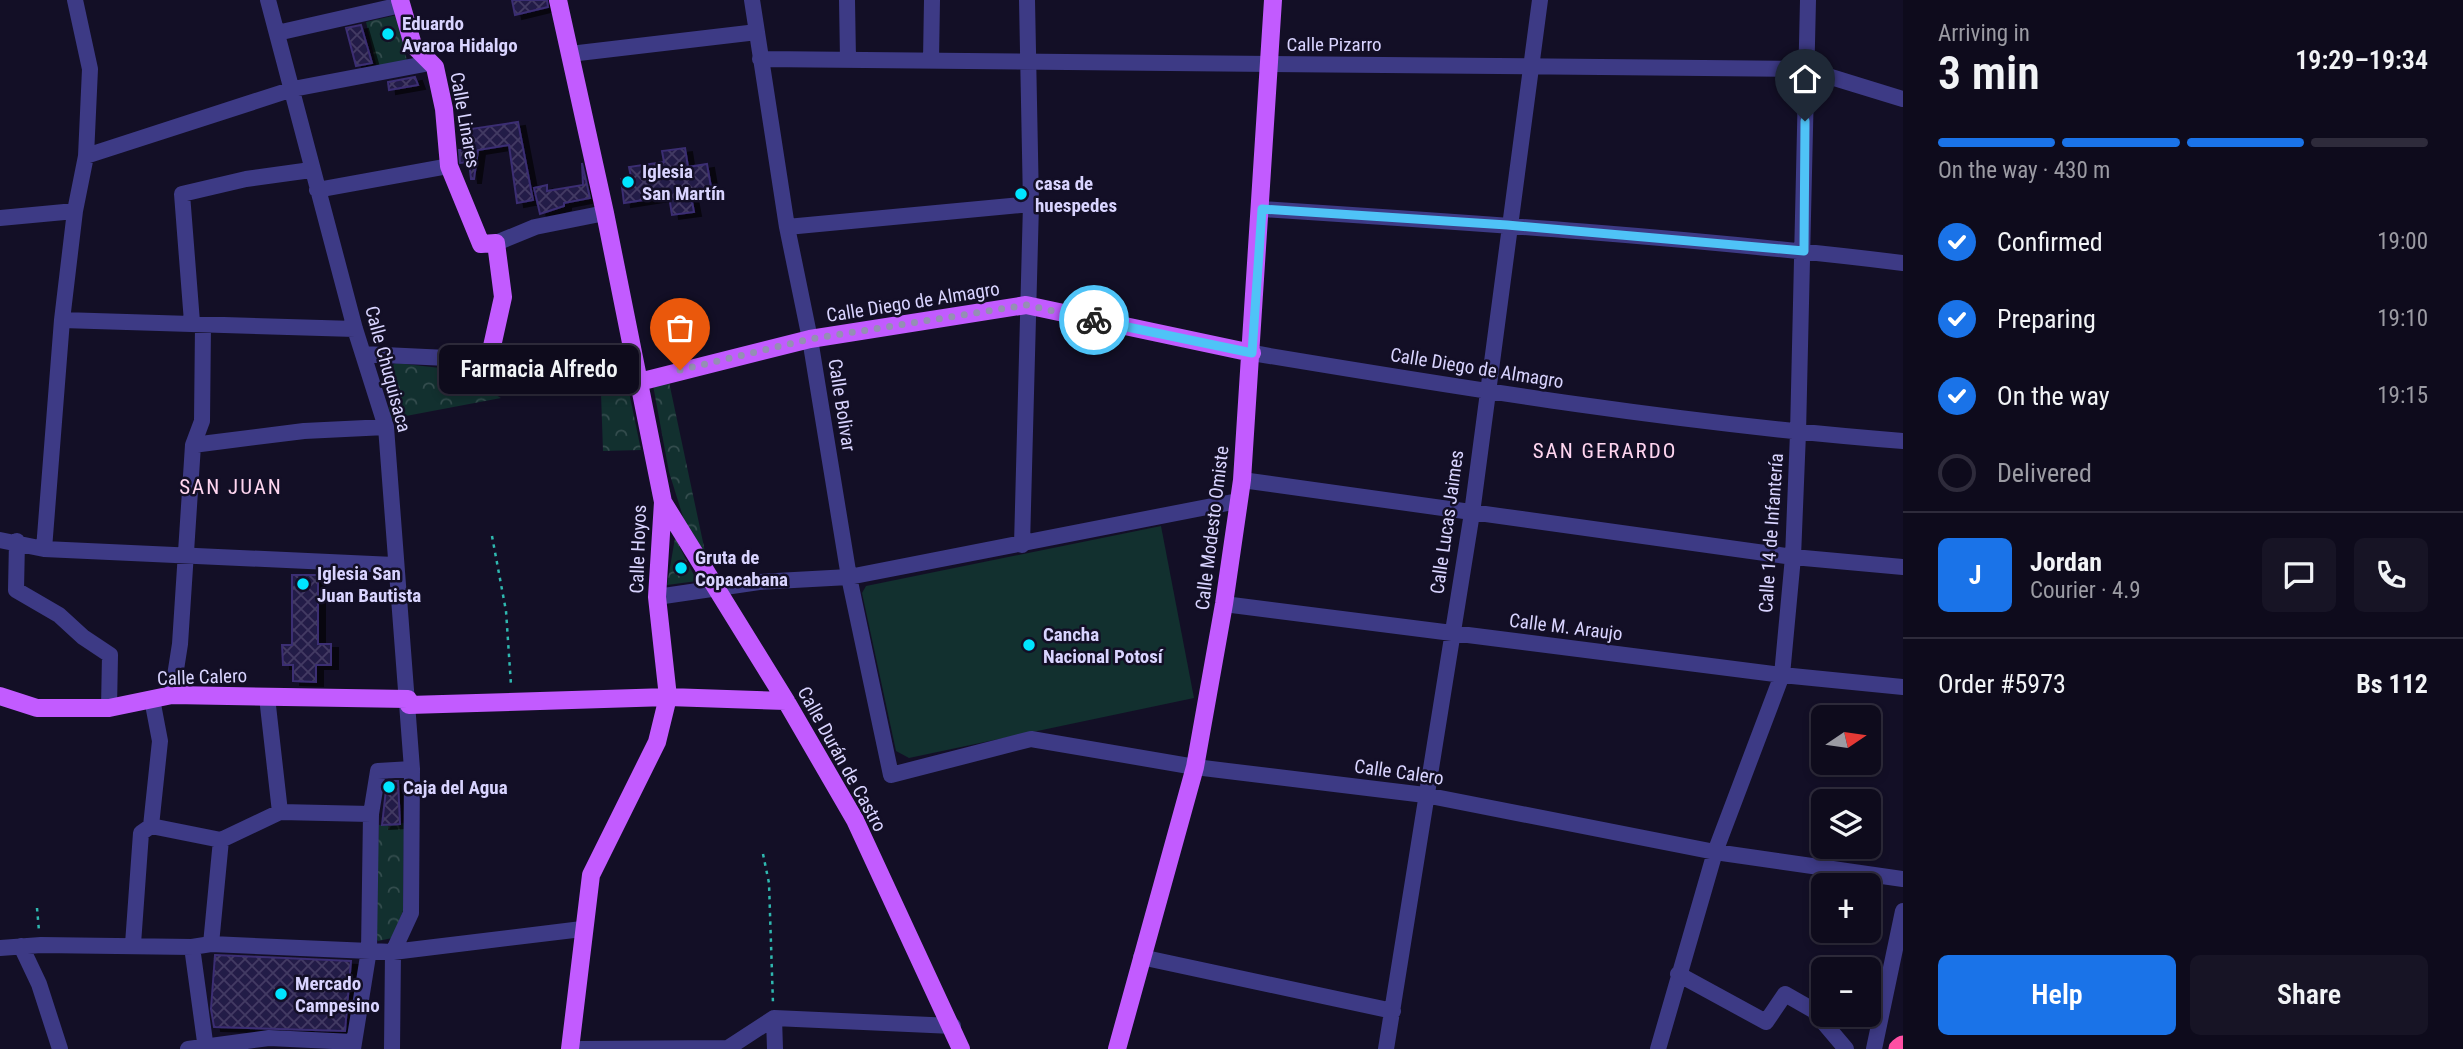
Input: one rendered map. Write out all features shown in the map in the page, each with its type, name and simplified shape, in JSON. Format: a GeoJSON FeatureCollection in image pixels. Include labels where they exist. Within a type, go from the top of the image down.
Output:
{"type":"FeatureCollection","features":[{"type":"Feature","properties":{"kind":"main road","name":"Calle Hoyos"},"geometry":{"type":"LineString","coordinates":[[558,0],[605,213],[663,502],[656,597],[668,697],[657,742],[591,875],[582,929],[570,1049]]}},
{"type":"Feature","properties":{"kind":"main road","name":"Calle Modesto Omiste"},"geometry":{"type":"LineString","coordinates":[[1116,1049],[1195,767],[1224,604],[1242,480],[1262,209],[1273,0]]}},
{"type":"Feature","properties":{"kind":"main road","name":"Calle Linares"},"geometry":{"type":"LineString","coordinates":[[401,2],[413,44],[435,67],[444,109],[449,166],[481,244],[496,243]]}},
{"type":"Feature","properties":{"kind":"main road"},"geometry":{"type":"LineString","coordinates":[[489,360],[503,297],[496,243]]}},
{"type":"Feature","properties":{"kind":"main road","name":"Calle Diego de Almagro"},"geometry":{"type":"LineString","coordinates":[[489,360],[489,376],[506,387],[639,382],[810,339],[1026,305],[1252,353]]}},
{"type":"Feature","properties":{"kind":"main road","name":"Calle Durán de Castro"},"geometry":{"type":"LineString","coordinates":[[663,502],[713,588],[786,701],[855,820],[953,1026],[961,1049]]}},
{"type":"Feature","properties":{"kind":"main road","name":"Calle Calero"},"geometry":{"type":"LineString","coordinates":[[3,697],[37,708],[109,708],[172,695],[408,702],[668,697],[786,701]]}},
{"type":"Feature","properties":{"kind":"street"},"geometry":{"type":"LineString","coordinates":[[44,549],[62,320],[75,211],[86,156],[90,69],[75,0]]}},
{"type":"Feature","properties":{"kind":"street","name":"Calle Chuquisaca"},"geometry":{"type":"LineString","coordinates":[[268,0],[311,170],[355,329],[386,427],[394,565],[412,769],[411,913],[393,952],[392,1049]]}},
{"type":"Feature","properties":{"kind":"street","name":"Calle Bolivar"},"geometry":{"type":"LineString","coordinates":[[752,0],[787,227],[810,339],[849,577],[891,775]]}},
{"type":"Feature","properties":{"kind":"street"},"geometry":{"type":"LineString","coordinates":[[848,0],[848,59]]}},
{"type":"Feature","properties":{"kind":"street"},"geometry":{"type":"LineString","coordinates":[[931,60],[932,0]]}},
{"type":"Feature","properties":{"kind":"street"},"geometry":{"type":"LineString","coordinates":[[1023,545],[1026,305],[1031,204],[1027,0]]}},
{"type":"Feature","properties":{"kind":"street","name":"Calle Lucas Jaimes"},"geometry":{"type":"LineString","coordinates":[[1386,1049],[1472,513],[1507,225],[1539,0]]}},
{"type":"Feature","properties":{"kind":"street","name":"Calle 14 de Infantería"},"geometry":{"type":"LineString","coordinates":[[1658,1049],[1715,852],[1782,675],[1793,557],[1798,433],[1808,0]]}},
{"type":"Feature","properties":{"kind":"street"},"geometry":{"type":"LineString","coordinates":[[277,33],[401,2]]}},
{"type":"Feature","properties":{"kind":"street"},"geometry":{"type":"LineString","coordinates":[[570,54],[757,32]]}},
{"type":"Feature","properties":{"kind":"street","name":"Calle Pizarro"},"geometry":{"type":"LineString","coordinates":[[760,60],[1805,69],[1903,99]]}},
{"type":"Feature","properties":{"kind":"street"},"geometry":{"type":"LineString","coordinates":[[86,156],[292,89],[430,63]]}},
{"type":"Feature","properties":{"kind":"street"},"geometry":{"type":"LineString","coordinates":[[317,190],[449,166]]}},
{"type":"Feature","properties":{"kind":"street"},"geometry":{"type":"LineString","coordinates":[[172,695],[180,644],[193,446],[202,421],[197,323],[182,194],[246,179],[311,170]]}},
{"type":"Feature","properties":{"kind":"street"},"geometry":{"type":"LineString","coordinates":[[787,227],[1031,204]]}},
{"type":"Feature","properties":{"kind":"street"},"geometry":{"type":"LineString","coordinates":[[1262,209],[1507,225],[1804,251],[1903,263]]}},
{"type":"Feature","properties":{"kind":"street"},"geometry":{"type":"LineString","coordinates":[[0,218],[75,211]]}},
{"type":"Feature","properties":{"kind":"street"},"geometry":{"type":"LineString","coordinates":[[496,243],[535,227],[605,213]]}},
{"type":"Feature","properties":{"kind":"street"},"geometry":{"type":"LineString","coordinates":[[62,320],[355,329]]}},
{"type":"Feature","properties":{"kind":"street","name":"Calle Diego de Almagro"},"geometry":{"type":"LineString","coordinates":[[1252,353],[1486,392],[1798,433],[1903,441]]}},
{"type":"Feature","properties":{"kind":"street"},"geometry":{"type":"LineString","coordinates":[[363,354],[489,360]]}},
{"type":"Feature","properties":{"kind":"street"},"geometry":{"type":"LineString","coordinates":[[193,446],[304,431],[386,427]]}},
{"type":"Feature","properties":{"kind":"street"},"geometry":{"type":"LineString","coordinates":[[1242,480],[1793,557],[1903,567]]}},
{"type":"Feature","properties":{"kind":"street"},"geometry":{"type":"LineString","coordinates":[[656,597],[713,588],[849,577],[1238,501]]}},
{"type":"Feature","properties":{"kind":"street"},"geometry":{"type":"LineString","coordinates":[[0,540],[17,541],[44,549],[185,558],[394,565]]}},
{"type":"Feature","properties":{"kind":"street"},"geometry":{"type":"LineString","coordinates":[[17,541],[16,590],[59,615],[83,638],[110,655],[109,708]]}},
{"type":"Feature","properties":{"kind":"street","name":"Calle M. Araujo"},"geometry":{"type":"LineString","coordinates":[[1224,604],[1782,675],[1903,687]]}},
{"type":"Feature","properties":{"kind":"street"},"geometry":{"type":"LineString","coordinates":[[267,696],[280,812]]}},
{"type":"Feature","properties":{"kind":"street"},"geometry":{"type":"LineString","coordinates":[[151,826],[160,741],[152,699]]}},
{"type":"Feature","properties":{"kind":"street","name":"Calle Calero"},"geometry":{"type":"LineString","coordinates":[[891,775],[1031,739],[1195,767],[1425,795],[1715,852],[1903,879]]}},
{"type":"Feature","properties":{"kind":"street"},"geometry":{"type":"LineString","coordinates":[[188,1049],[269,1038],[354,1046],[369,950],[371,814],[377,771],[412,769]]}},
{"type":"Feature","properties":{"kind":"street"},"geometry":{"type":"LineString","coordinates":[[133,944],[141,833],[151,826],[221,840],[280,812],[371,814]]}},
{"type":"Feature","properties":{"kind":"street"},"geometry":{"type":"LineString","coordinates":[[211,944],[221,840]]}},
{"type":"Feature","properties":{"kind":"street"},"geometry":{"type":"LineString","coordinates":[[1874,1049],[1903,911]]}},
{"type":"Feature","properties":{"kind":"street"},"geometry":{"type":"LineString","coordinates":[[0,948],[133,944],[192,947],[211,944],[393,952],[582,929]]}},
{"type":"Feature","properties":{"kind":"street"},"geometry":{"type":"LineString","coordinates":[[21,946],[39,984],[60,1049]]}},
{"type":"Feature","properties":{"kind":"street"},"geometry":{"type":"LineString","coordinates":[[192,947],[206,1048]]}},
{"type":"Feature","properties":{"kind":"street"},"geometry":{"type":"LineString","coordinates":[[1141,957],[1393,1011]]}},
{"type":"Feature","properties":{"kind":"street"},"geometry":{"type":"LineString","coordinates":[[1678,974],[1766,1022],[1785,994],[1813,1010],[1846,1049]]}},
{"type":"Feature","properties":{"kind":"street"},"geometry":{"type":"LineString","coordinates":[[774,1018],[775,1049]]}},
{"type":"Feature","properties":{"kind":"street"},"geometry":{"type":"LineString","coordinates":[[581,1049],[728,1048],[774,1018],[953,1026]]}},
{"type":"Feature","properties":{"kind":"path"},"geometry":{"type":"LineString","coordinates":[[492,536],[506,611],[512,702]]}},
{"type":"Feature","properties":{"kind":"path"},"geometry":{"type":"LineString","coordinates":[[763,854],[769,883],[774,1018]]}},
{"type":"Feature","properties":{"kind":"path"},"geometry":{"type":"LineString","coordinates":[[37,908],[41,945]]}},
{"type":"Feature","properties":{"kind":"green space"},"geometry":{"type":"Polygon","coordinates":[[[397,15],[407,61],[377,68],[366,22],[397,15]]]}},
{"type":"Feature","properties":{"kind":"green space"},"geometry":{"type":"Polygon","coordinates":[[[396,363],[476,372],[484,388],[501,398],[390,419],[387,373],[389,367],[396,363]]]}},
{"type":"Feature","properties":{"kind":"green space"},"geometry":{"type":"Polygon","coordinates":[[[669,382],[707,561],[685,523],[669,472],[653,385],[669,382]]]}},
{"type":"Feature","properties":{"kind":"green space"},"geometry":{"type":"Polygon","coordinates":[[[629,392],[641,450],[603,451],[601,393],[629,392]]]}},
{"type":"Feature","properties":{"kind":"green space","name":"Cancha Nacional Potosí"},"geometry":{"type":"Polygon","coordinates":[[[1161,526],[1194,698],[909,758],[896,751],[862,593],[866,586],[1161,526]]]}},
{"type":"Feature","properties":{"kind":"green space"},"geometry":{"type":"Polygon","coordinates":[[[675,538],[697,581],[667,585],[675,538]]]}},
{"type":"Feature","properties":{"kind":"green space"},"geometry":{"type":"Polygon","coordinates":[[[404,823],[403,911],[392,938],[378,941],[374,936],[374,925],[379,825],[404,823]]]}},
{"type":"Feature","properties":{"kind":"building"},"geometry":{"type":"Polygon","coordinates":[[[512,0],[547,0],[548,7],[515,15],[512,0]]]}},
{"type":"Feature","properties":{"kind":"building"},"geometry":{"type":"Polygon","coordinates":[[[361,25],[372,63],[356,66],[346,28],[361,25]]]}},
{"type":"Feature","properties":{"kind":"building"},"geometry":{"type":"Polygon","coordinates":[[[415,77],[418,85],[389,90],[388,82],[415,77]]]}},
{"type":"Feature","properties":{"kind":"building"},"geometry":{"type":"Polygon","coordinates":[[[518,122],[533,200],[517,203],[509,145],[478,150],[474,179],[471,179],[469,162],[460,163],[459,150],[467,150],[464,130],[518,122]]]}},
{"type":"Feature","properties":{"kind":"building"},"geometry":{"type":"Polygon","coordinates":[[[685,148],[688,167],[707,164],[711,187],[690,191],[694,212],[672,215],[669,196],[624,203],[621,179],[631,177],[629,167],[664,162],[662,151],[685,148]]]}},
{"type":"Feature","properties":{"kind":"building"},"geometry":{"type":"Polygon","coordinates":[[[582,163],[590,198],[564,203],[564,206],[540,214],[534,188],[547,185],[547,191],[583,185],[582,163]]]}},
{"type":"Feature","properties":{"kind":"building"},"geometry":{"type":"Polygon","coordinates":[[[292,575],[318,575],[318,644],[331,644],[331,665],[316,665],[316,682],[293,681],[293,665],[283,665],[282,645],[292,645],[292,575]]]}},
{"type":"Feature","properties":{"kind":"building"},"geometry":{"type":"Polygon","coordinates":[[[387,781],[398,781],[400,824],[382,825],[387,781]]]}},
{"type":"Feature","properties":{"kind":"building","name":"Mercado Campesino"},"geometry":{"type":"Polygon","coordinates":[[[215,955],[351,961],[345,1031],[214,1027],[211,1009],[215,955]]]}},
{"type":"Feature","properties":{"kind":"way so far"},"geometry":{"type":"LineString","coordinates":[[680,370],[810,339],[1026,305],[1094,320]]}},
{"type":"Feature","properties":{"kind":"place","name":"Eduardo Avaroa Hidalgo"},"geometry":{"type":"Point","coordinates":[388,34]}},
{"type":"Feature","properties":{"kind":"place","name":"Iglesia San Martín"},"geometry":{"type":"Point","coordinates":[628,182]}},
{"type":"Feature","properties":{"kind":"place","name":"casa de huespedes"},"geometry":{"type":"Point","coordinates":[1021,194]}},
{"type":"Feature","properties":{"kind":"place","name":"Farmacia Alfredo"},"geometry":{"type":"Point","coordinates":[680,370]}},
{"type":"Feature","properties":{"kind":"place","name":"Gruta de Copacabana"},"geometry":{"type":"Point","coordinates":[681,568]}},
{"type":"Feature","properties":{"kind":"place","name":"Iglesia San Juan Bautista"},"geometry":{"type":"Point","coordinates":[303,584]}},
{"type":"Feature","properties":{"kind":"place","name":"Cancha Nacional Potosí"},"geometry":{"type":"Point","coordinates":[1029,645]}},
{"type":"Feature","properties":{"kind":"place","name":"Caja del Agua"},"geometry":{"type":"Point","coordinates":[389,787]}},
{"type":"Feature","properties":{"kind":"place","name":"Mercado Campesino"},"geometry":{"type":"Point","coordinates":[281,994]}},
{"type":"Feature","properties":{"kind":"district","name":"SAN GERARDO"},"geometry":{"type":"Point","coordinates":[1605,451]}},
{"type":"Feature","properties":{"kind":"district","name":"SAN JUAN"},"geometry":{"type":"Point","coordinates":[231,487]}},
{"type":"Feature","properties":{"kind":"route"},"geometry":{"type":"LineString","coordinates":[[1094,320],[1252,353],[1262,209],[1507,225],[1804,251],[1805,121]]}}]}
